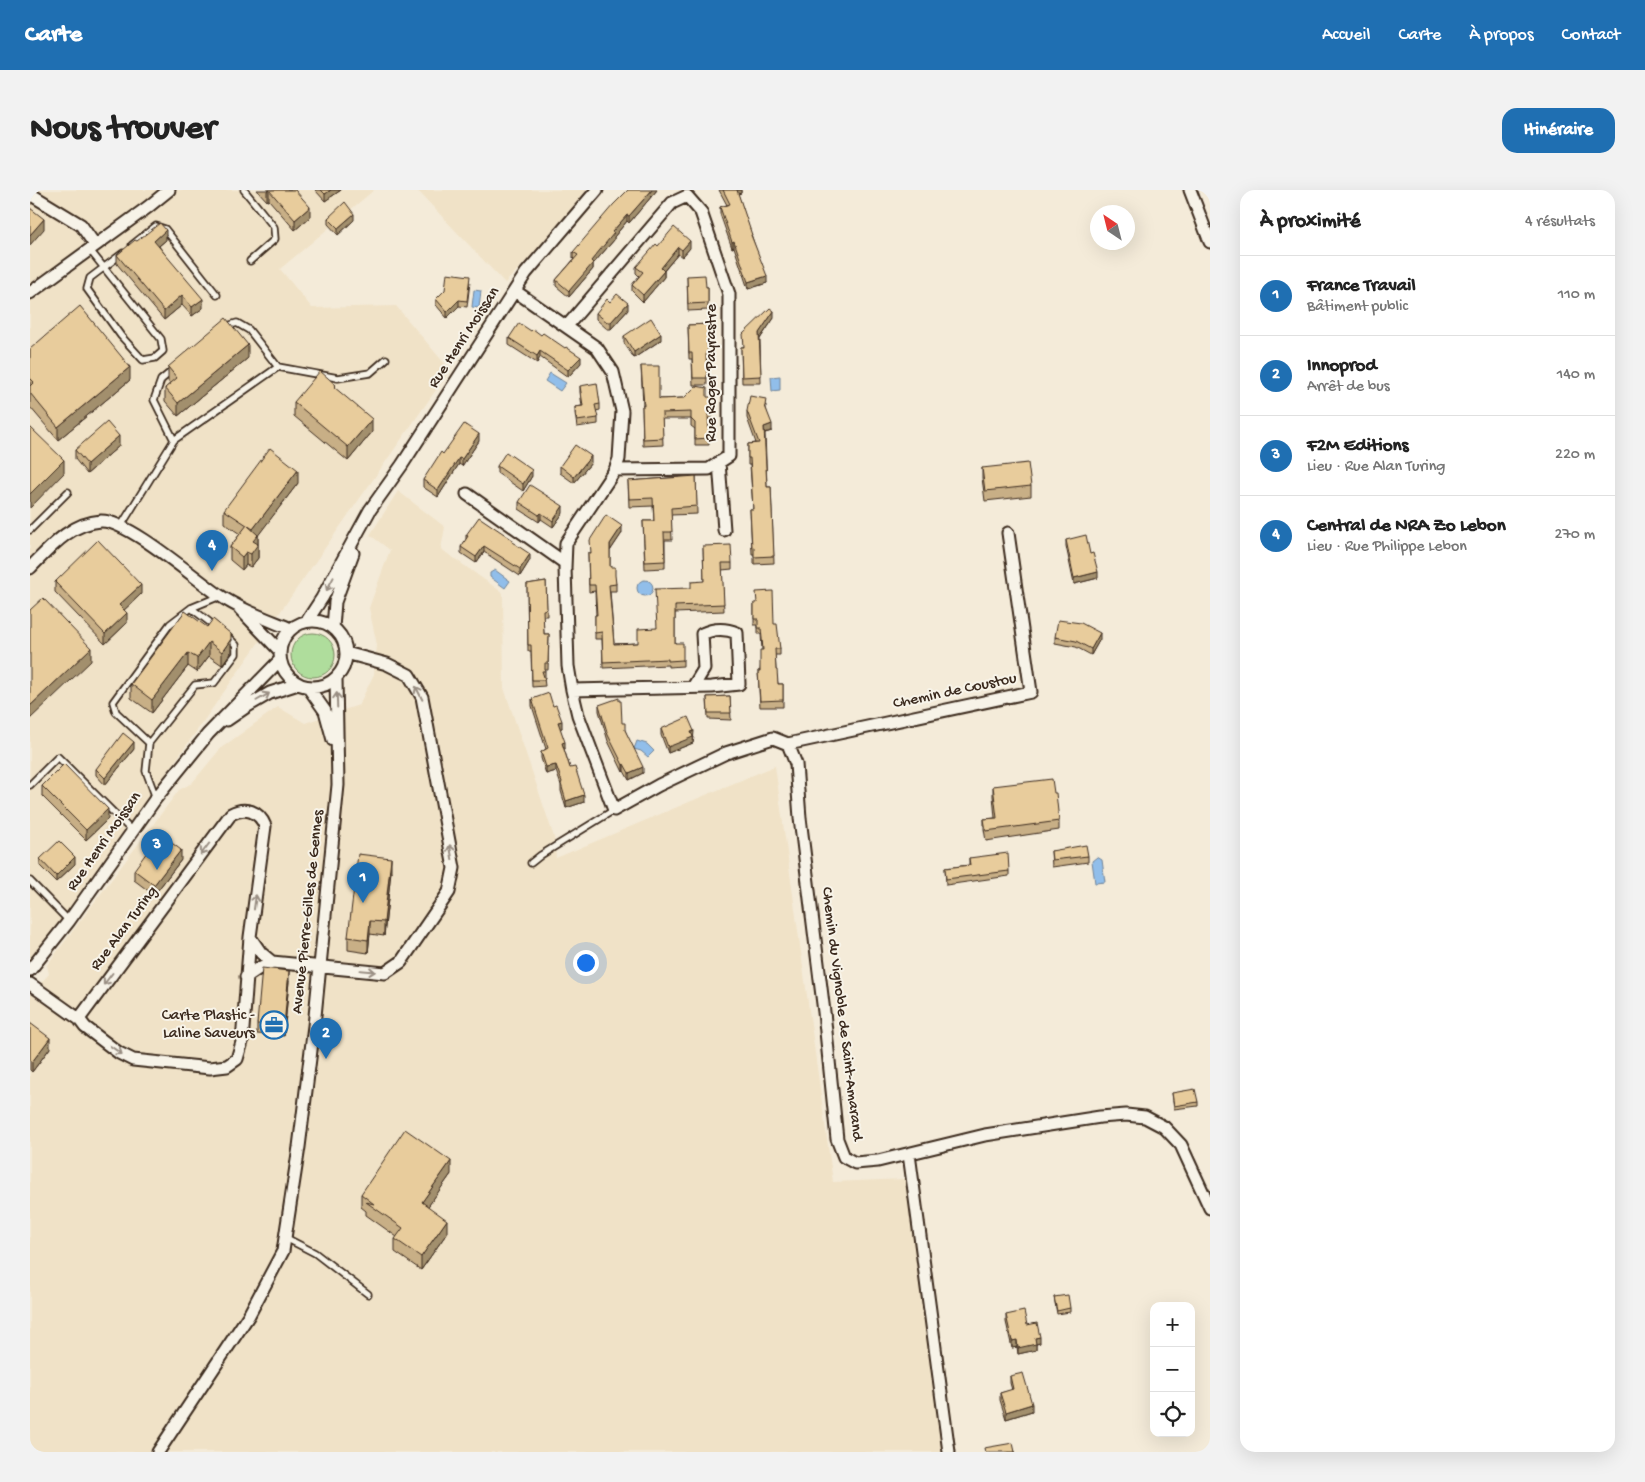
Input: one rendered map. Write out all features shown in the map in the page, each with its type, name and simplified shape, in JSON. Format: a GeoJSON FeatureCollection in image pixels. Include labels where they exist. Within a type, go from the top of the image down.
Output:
{"type":"FeatureCollection","features":[{"type":"Feature","properties":{"kind":"street"},"geometry":{"type":"LineString","coordinates":[[30,293],[169,190]]}},
{"type":"Feature","properties":{"kind":"street","name":"Rue Henri Moissan"},"geometry":{"type":"LineString","coordinates":[[307,622],[370,510],[402,465],[526,273],[597,190]]}},
{"type":"Feature","properties":{"kind":"street"},"geometry":{"type":"LineString","coordinates":[[1190,190],[1210,242]]}},
{"type":"Feature","properties":{"kind":"street"},"geometry":{"type":"LineString","coordinates":[[30,194],[81,225],[92,247]]}},
{"type":"Feature","properties":{"kind":"street","name":"Rue Roger Payrastre"},"geometry":{"type":"LineString","coordinates":[[567,326],[672,203],[687,196],[701,212],[729,294],[729,456],[709,469],[615,470]]}},
{"type":"Feature","properties":{"kind":"street"},"geometry":{"type":"LineString","coordinates":[[515,291],[597,348],[613,372],[622,411],[619,459],[615,470],[566,543],[565,563],[568,666],[572,690],[578,715],[614,810],[659,785],[726,753],[773,738],[788,744]]}},
{"type":"Feature","properties":{"kind":"street","name":"Rue Roger Payrastre"},"geometry":{"type":"LineString","coordinates":[[719,462],[724,530]]}},
{"type":"Feature","properties":{"kind":"street"},"geometry":{"type":"LineString","coordinates":[[467,494],[565,563]]}},
{"type":"Feature","properties":{"kind":"street","name":"Rue Henri Moissan"},"geometry":{"type":"LineString","coordinates":[[333,628],[335,602],[370,510]]}},
{"type":"Feature","properties":{"kind":"street"},"geometry":{"type":"LineString","coordinates":[[30,568],[56,541],[80,526],[102,521],[121,526],[155,548],[220,596],[291,629]]}},
{"type":"Feature","properties":{"kind":"street","name":"Chemin de Coustou"},"geometry":{"type":"LineString","coordinates":[[788,744],[1031,692],[1008,533]]}},
{"type":"Feature","properties":{"kind":"street"},"geometry":{"type":"LineString","coordinates":[[236,604],[280,656]]}},
{"type":"Feature","properties":{"kind":"street"},"geometry":{"type":"LineString","coordinates":[[316,621],[333,628],[340,635],[346,652],[345,662],[336,678],[328,684],[318,687],[303,686],[290,678],[283,670],[280,656],[281,643],[285,635],[291,629],[307,622],[316,621]]}},
{"type":"Feature","properties":{"kind":"street"},"geometry":{"type":"LineString","coordinates":[[572,690],[712,687],[739,684],[737,633],[726,628],[709,630],[702,634],[704,669],[693,687]]}},
{"type":"Feature","properties":{"kind":"street"},"geometry":{"type":"LineString","coordinates":[[246,977],[272,962],[385,973],[401,962],[449,892],[454,868],[422,697],[409,676],[387,664],[346,652]]}},
{"type":"Feature","properties":{"kind":"street","name":"Rue Henri Moissan"},"geometry":{"type":"LineString","coordinates":[[32,965],[70,921],[156,798],[208,734],[280,656]]}},
{"type":"Feature","properties":{"kind":"street","name":"Avenue Pierre-Gilles de Gennes"},"geometry":{"type":"LineString","coordinates":[[158,1452],[249,1316],[283,1251],[286,1238],[300,1147],[338,785],[336,678]]}},
{"type":"Feature","properties":{"kind":"street","name":"Rue Henri Moissan"},"geometry":{"type":"LineString","coordinates":[[208,734],[246,707],[270,693],[303,686]]}},
{"type":"Feature","properties":{"kind":"street","name":"Avenue Pierre-Gilles de Gennes"},"geometry":{"type":"LineString","coordinates":[[303,686],[325,711],[338,756]]}},
{"type":"Feature","properties":{"kind":"street","name":"Chemin du Vignoble de Saint-Amarand"},"geometry":{"type":"LineString","coordinates":[[788,744],[796,764],[800,818],[824,1012],[837,1139],[844,1157],[855,1163],[878,1161],[985,1135],[1126,1114],[1145,1117],[1164,1127],[1181,1145],[1210,1208]]}},
{"type":"Feature","properties":{"kind":"street","name":"Rue Alan Turing"},"geometry":{"type":"LineString","coordinates":[[30,984],[79,1019],[85,1027],[119,1053],[133,1060],[210,1068],[227,1066],[237,1059],[242,1042],[250,937],[265,826],[258,814],[245,809],[231,814],[79,1019]]}},
{"type":"Feature","properties":{"kind":"street"},"geometry":{"type":"LineString","coordinates":[[250,937],[261,952],[272,962]]}},
{"type":"Feature","properties":{"kind":"street"},"geometry":{"type":"LineString","coordinates":[[909,1154],[949,1452]]}},
{"type":"Feature","properties":{"kind":"lane"},"geometry":{"type":"LineString","coordinates":[[244,190],[274,227],[275,239],[250,262]]}},
{"type":"Feature","properties":{"kind":"lane"},"geometry":{"type":"LineString","coordinates":[[92,247],[104,268],[161,338],[163,351],[155,358],[143,360],[121,336],[87,289],[90,278],[104,268],[156,226],[165,229],[217,295]]}},
{"type":"Feature","properties":{"kind":"lane"},"geometry":{"type":"LineString","coordinates":[[218,332],[226,326],[237,323],[249,330],[278,367],[338,378],[370,373],[386,359]]}},
{"type":"Feature","properties":{"kind":"lane"},"geometry":{"type":"LineString","coordinates":[[121,526],[174,440],[278,367]]}},
{"type":"Feature","properties":{"kind":"lane"},"geometry":{"type":"LineString","coordinates":[[174,440],[154,400],[161,380],[176,368]]}},
{"type":"Feature","properties":{"kind":"lane"},"geometry":{"type":"LineString","coordinates":[[30,530],[68,492]]}},
{"type":"Feature","properties":{"kind":"lane"},"geometry":{"type":"LineString","coordinates":[[149,743],[116,712],[113,702],[170,624],[191,608],[220,596]]}},
{"type":"Feature","properties":{"kind":"lane"},"geometry":{"type":"LineString","coordinates":[[156,798],[146,771],[149,743],[195,685],[214,683],[236,654],[236,645],[191,608]]}},
{"type":"Feature","properties":{"kind":"lane"},"geometry":{"type":"LineString","coordinates":[[30,785],[58,757],[132,831]]}},
{"type":"Feature","properties":{"kind":"lane"},"geometry":{"type":"LineString","coordinates":[[531,863],[597,819],[614,810]]}},
{"type":"Feature","properties":{"kind":"lane"},"geometry":{"type":"LineString","coordinates":[[30,881],[70,921]]}},
{"type":"Feature","properties":{"kind":"lane"},"geometry":{"type":"LineString","coordinates":[[286,1238],[315,1253],[368,1294]]}},
{"type":"Feature","properties":{"kind":"shaded area"},"geometry":{"type":"Polygon","coordinates":[[[30,190],[374,190],[280,269],[312,308],[396,306],[450,370],[42,951],[30,963],[30,190]]]}},
{"type":"Feature","properties":{"kind":"shaded area"},"geometry":{"type":"Polygon","coordinates":[[[417,190],[594,190],[505,283],[417,190]]]}},
{"type":"Feature","properties":{"kind":"shaded area"},"geometry":{"type":"Polygon","coordinates":[[[398,491],[445,527],[441,549],[503,593],[504,688],[554,837],[556,858],[775,766],[833,1182],[905,1179],[930,1324],[943,1452],[30,1452],[30,995],[49,974],[47,965],[179,790],[192,783],[221,748],[278,707],[305,723],[359,705],[374,674],[377,645],[369,608],[390,550],[370,535],[398,491]]]}},
{"type":"Feature","properties":{"kind":"green space"},"geometry":{"type":"Polygon","coordinates":[[[309,633],[317,633],[329,639],[335,655],[329,671],[317,677],[309,677],[297,671],[291,659],[291,651],[297,639],[309,633]]]}},
{"type":"Feature","properties":{"kind":"water"},"geometry":{"type":"Polygon","coordinates":[[[474,290],[481,291],[479,308],[472,307],[474,290]]]}},
{"type":"Feature","properties":{"kind":"water"},"geometry":{"type":"Polygon","coordinates":[[[550,373],[566,383],[560,391],[545,381],[550,373]]]}},
{"type":"Feature","properties":{"kind":"water"},"geometry":{"type":"Polygon","coordinates":[[[780,376],[780,390],[772,391],[771,377],[780,376]]]}},
{"type":"Feature","properties":{"kind":"water"},"geometry":{"type":"Polygon","coordinates":[[[495,570],[510,581],[505,588],[490,577],[490,573],[495,570]]]}},
{"type":"Feature","properties":{"kind":"water"},"geometry":{"type":"Polygon","coordinates":[[[645,580],[653,588],[645,596],[637,588],[645,580]]]}},
{"type":"Feature","properties":{"kind":"water"},"geometry":{"type":"Polygon","coordinates":[[[637,741],[647,744],[654,751],[648,757],[641,751],[634,749],[637,741]]]}},
{"type":"Feature","properties":{"kind":"water"},"geometry":{"type":"Polygon","coordinates":[[[1097,857],[1102,860],[1105,882],[1095,883],[1092,861],[1097,857]]]}},
{"type":"Feature","properties":{"kind":"building"},"geometry":{"type":"Polygon","coordinates":[[[269,190],[295,190],[310,207],[295,220],[269,190]]]}},
{"type":"Feature","properties":{"kind":"building"},"geometry":{"type":"Polygon","coordinates":[[[321,190],[331,190],[325,194],[321,190]]]}},
{"type":"Feature","properties":{"kind":"building"},"geometry":{"type":"Polygon","coordinates":[[[628,190],[652,190],[612,232],[614,233],[591,261],[593,263],[569,291],[556,280],[578,255],[573,252],[628,190]]]}},
{"type":"Feature","properties":{"kind":"building"},"geometry":{"type":"Polygon","coordinates":[[[723,190],[737,190],[751,235],[767,276],[748,282],[720,207],[730,204],[723,190]]]}},
{"type":"Feature","properties":{"kind":"building"},"geometry":{"type":"Polygon","coordinates":[[[345,202],[354,214],[338,228],[328,218],[345,202]]]}},
{"type":"Feature","properties":{"kind":"building"},"geometry":{"type":"Polygon","coordinates":[[[30,208],[44,219],[30,235],[30,208]]]}},
{"type":"Feature","properties":{"kind":"building"},"geometry":{"type":"Polygon","coordinates":[[[160,223],[166,230],[154,241],[203,299],[192,307],[182,295],[164,311],[117,255],[160,223]]]}},
{"type":"Feature","properties":{"kind":"building"},"geometry":{"type":"Polygon","coordinates":[[[674,227],[690,241],[682,250],[678,247],[661,268],[664,271],[643,295],[632,285],[643,272],[636,267],[674,227]]]}},
{"type":"Feature","properties":{"kind":"building"},"geometry":{"type":"Polygon","coordinates":[[[447,273],[470,276],[467,301],[459,300],[447,312],[436,299],[445,290],[447,273]]]}},
{"type":"Feature","properties":{"kind":"building"},"geometry":{"type":"Polygon","coordinates":[[[705,275],[706,287],[708,287],[708,303],[688,304],[687,276],[705,275]]]}},
{"type":"Feature","properties":{"kind":"building"},"geometry":{"type":"Polygon","coordinates":[[[617,294],[628,303],[611,322],[607,322],[596,313],[607,299],[610,302],[617,294]]]}},
{"type":"Feature","properties":{"kind":"building"},"geometry":{"type":"Polygon","coordinates":[[[80,306],[130,367],[58,427],[30,393],[30,386],[34,382],[30,378],[30,349],[80,306]]]}},
{"type":"Feature","properties":{"kind":"building"},"geometry":{"type":"Polygon","coordinates":[[[770,308],[774,311],[759,333],[761,376],[742,377],[741,347],[744,347],[743,334],[770,308]]]}},
{"type":"Feature","properties":{"kind":"building"},"geometry":{"type":"Polygon","coordinates":[[[226,318],[248,345],[178,403],[165,388],[177,378],[168,367],[226,318]]]}},
{"type":"Feature","properties":{"kind":"building"},"geometry":{"type":"Polygon","coordinates":[[[651,318],[661,334],[634,352],[624,336],[651,318]]]}},
{"type":"Feature","properties":{"kind":"building"},"geometry":{"type":"Polygon","coordinates":[[[519,323],[531,331],[533,329],[541,335],[543,333],[581,357],[568,370],[540,351],[537,356],[509,338],[519,323]]]}},
{"type":"Feature","properties":{"kind":"building"},"geometry":{"type":"Polygon","coordinates":[[[709,324],[710,342],[707,342],[708,352],[706,352],[707,378],[693,378],[692,353],[689,353],[688,325],[709,324]]]}},
{"type":"Feature","properties":{"kind":"building"},"geometry":{"type":"Polygon","coordinates":[[[641,366],[659,366],[659,399],[684,398],[696,386],[707,388],[707,397],[712,397],[712,413],[708,413],[709,438],[695,439],[695,423],[691,419],[691,412],[662,413],[663,438],[643,439],[642,406],[644,406],[641,366]]]}},
{"type":"Feature","properties":{"kind":"building"},"geometry":{"type":"Polygon","coordinates":[[[320,371],[336,385],[334,387],[372,419],[348,447],[294,402],[320,371]]]}},
{"type":"Feature","properties":{"kind":"building"},"geometry":{"type":"Polygon","coordinates":[[[597,383],[600,404],[595,405],[598,418],[577,421],[575,407],[583,406],[580,386],[597,383]]]}},
{"type":"Feature","properties":{"kind":"building"},"geometry":{"type":"Polygon","coordinates":[[[750,396],[766,399],[765,406],[772,424],[764,427],[767,487],[771,487],[774,556],[754,557],[754,547],[752,548],[750,509],[753,509],[748,444],[759,443],[747,411],[750,396]]]}},
{"type":"Feature","properties":{"kind":"building"},"geometry":{"type":"Polygon","coordinates":[[[107,422],[119,436],[87,464],[75,450],[107,422]]]}},
{"type":"Feature","properties":{"kind":"building"},"geometry":{"type":"Polygon","coordinates":[[[464,424],[479,434],[462,459],[459,458],[438,490],[423,480],[441,452],[443,454],[464,424]]]}},
{"type":"Feature","properties":{"kind":"building"},"geometry":{"type":"Polygon","coordinates":[[[30,427],[64,460],[30,494],[30,427]]]}},
{"type":"Feature","properties":{"kind":"building"},"geometry":{"type":"Polygon","coordinates":[[[575,445],[591,456],[574,477],[560,466],[575,445]]]}},
{"type":"Feature","properties":{"kind":"building"},"geometry":{"type":"Polygon","coordinates":[[[270,448],[298,470],[253,529],[224,510],[270,448]]]}},
{"type":"Feature","properties":{"kind":"building"},"geometry":{"type":"Polygon","coordinates":[[[506,452],[532,470],[523,484],[497,466],[506,452]]]}},
{"type":"Feature","properties":{"kind":"building"},"geometry":{"type":"Polygon","coordinates":[[[1028,463],[1031,486],[985,491],[982,468],[1028,463]]]}},
{"type":"Feature","properties":{"kind":"building"},"geometry":{"type":"Polygon","coordinates":[[[696,476],[697,506],[671,508],[672,532],[664,532],[665,561],[645,562],[643,521],[654,521],[653,498],[629,499],[628,481],[696,476]]]}},
{"type":"Feature","properties":{"kind":"building"},"geometry":{"type":"Polygon","coordinates":[[[530,485],[563,506],[553,521],[541,513],[539,515],[519,502],[530,485]]]}},
{"type":"Feature","properties":{"kind":"building"},"geometry":{"type":"Polygon","coordinates":[[[606,515],[622,526],[610,544],[610,567],[615,567],[616,584],[609,585],[614,644],[638,643],[638,629],[657,628],[655,589],[691,588],[691,582],[704,581],[703,546],[731,545],[732,563],[722,563],[724,604],[675,606],[675,643],[683,643],[683,660],[603,662],[602,632],[595,633],[595,615],[597,615],[595,585],[589,585],[588,553],[591,553],[590,540],[606,515]]]}},
{"type":"Feature","properties":{"kind":"building"},"geometry":{"type":"Polygon","coordinates":[[[479,517],[530,554],[520,569],[484,546],[476,557],[461,547],[468,536],[466,535],[479,517]]]}},
{"type":"Feature","properties":{"kind":"building"},"geometry":{"type":"Polygon","coordinates":[[[247,525],[258,535],[253,541],[258,544],[251,554],[246,552],[242,557],[230,547],[247,525]]]}},
{"type":"Feature","properties":{"kind":"building"},"geometry":{"type":"Polygon","coordinates":[[[1086,535],[1090,554],[1093,553],[1098,572],[1074,578],[1066,540],[1086,535]]]}},
{"type":"Feature","properties":{"kind":"building"},"geometry":{"type":"Polygon","coordinates":[[[98,540],[141,585],[119,605],[127,613],[105,634],[55,582],[98,540]]]}},
{"type":"Feature","properties":{"kind":"building"},"geometry":{"type":"Polygon","coordinates":[[[546,581],[547,609],[543,610],[544,634],[549,634],[548,663],[545,663],[545,671],[542,671],[545,680],[532,680],[531,645],[528,645],[527,584],[546,581]]]}},
{"type":"Feature","properties":{"kind":"building"},"geometry":{"type":"Polygon","coordinates":[[[773,591],[774,624],[777,624],[780,649],[775,649],[776,670],[778,684],[783,684],[783,700],[760,701],[758,671],[760,671],[760,650],[763,650],[761,628],[758,628],[758,619],[754,619],[754,603],[757,603],[756,592],[773,591]]]}},
{"type":"Feature","properties":{"kind":"building"},"geometry":{"type":"Polygon","coordinates":[[[43,598],[91,648],[30,706],[30,610],[43,598]]]}},
{"type":"Feature","properties":{"kind":"building"},"geometry":{"type":"Polygon","coordinates":[[[185,611],[207,627],[213,619],[231,634],[231,639],[222,652],[209,642],[197,658],[188,653],[152,700],[131,684],[185,611]]]}},
{"type":"Feature","properties":{"kind":"building"},"geometry":{"type":"Polygon","coordinates":[[[1058,620],[1081,623],[1100,633],[1091,649],[1076,641],[1055,637],[1058,620]]]}},
{"type":"Feature","properties":{"kind":"building"},"geometry":{"type":"Polygon","coordinates":[[[549,693],[553,706],[556,705],[562,721],[558,722],[565,742],[562,743],[570,768],[575,767],[584,795],[566,801],[556,765],[546,767],[541,752],[548,748],[532,699],[549,693]]]}},
{"type":"Feature","properties":{"kind":"building"},"geometry":{"type":"Polygon","coordinates":[[[730,696],[731,713],[708,713],[707,697],[730,696]]]}},
{"type":"Feature","properties":{"kind":"building"},"geometry":{"type":"Polygon","coordinates":[[[619,698],[619,701],[621,701],[622,723],[625,723],[625,730],[643,767],[629,773],[608,735],[599,705],[619,698]]]}},
{"type":"Feature","properties":{"kind":"building"},"geometry":{"type":"Polygon","coordinates":[[[688,717],[694,731],[691,732],[693,737],[668,747],[661,729],[688,717]]]}},
{"type":"Feature","properties":{"kind":"building"},"geometry":{"type":"Polygon","coordinates":[[[123,733],[134,742],[105,778],[96,769],[123,733]]]}},
{"type":"Feature","properties":{"kind":"building"},"geometry":{"type":"Polygon","coordinates":[[[64,764],[108,809],[86,830],[42,786],[64,764]]]}},
{"type":"Feature","properties":{"kind":"building"},"geometry":{"type":"Polygon","coordinates":[[[1052,779],[1054,793],[1056,793],[1059,821],[986,831],[984,819],[997,818],[993,786],[1052,779]]]}},
{"type":"Feature","properties":{"kind":"building"},"geometry":{"type":"Polygon","coordinates":[[[160,834],[181,850],[154,885],[134,870],[160,834]]]}},
{"type":"Feature","properties":{"kind":"building"},"geometry":{"type":"Polygon","coordinates":[[[59,841],[75,857],[56,876],[40,859],[59,841]]]}},
{"type":"Feature","properties":{"kind":"building"},"geometry":{"type":"Polygon","coordinates":[[[1086,845],[1088,856],[1052,860],[1051,851],[1086,845]]]}},
{"type":"Feature","properties":{"kind":"building"},"geometry":{"type":"Polygon","coordinates":[[[1008,853],[1009,871],[946,879],[945,868],[970,865],[969,858],[1008,853]]]}},
{"type":"Feature","properties":{"kind":"building"},"geometry":{"type":"Polygon","coordinates":[[[358,854],[391,858],[384,922],[370,921],[368,940],[348,937],[358,854]]]}},
{"type":"Feature","properties":{"kind":"building"},"geometry":{"type":"Polygon","coordinates":[[[262,968],[289,971],[284,1026],[257,1024],[262,968]]]}},
{"type":"Feature","properties":{"kind":"building"},"geometry":{"type":"Polygon","coordinates":[[[30,1023],[50,1038],[32,1062],[30,1060],[30,1023]]]}},
{"type":"Feature","properties":{"kind":"building"},"geometry":{"type":"Polygon","coordinates":[[[1195,1089],[1198,1102],[1174,1106],[1172,1093],[1195,1089]]]}},
{"type":"Feature","properties":{"kind":"building"},"geometry":{"type":"Polygon","coordinates":[[[405,1129],[451,1161],[422,1202],[447,1220],[421,1257],[395,1239],[403,1228],[366,1202],[374,1204],[361,1194],[405,1129]]]}},
{"type":"Feature","properties":{"kind":"building"},"geometry":{"type":"Polygon","coordinates":[[[1068,1295],[1070,1308],[1057,1311],[1054,1297],[1068,1295]]]}},
{"type":"Feature","properties":{"kind":"building"},"geometry":{"type":"Polygon","coordinates":[[[1024,1311],[1027,1325],[1037,1323],[1040,1337],[1035,1338],[1036,1344],[1018,1348],[1017,1340],[1012,1341],[1006,1315],[1024,1311]]]}},
{"type":"Feature","properties":{"kind":"building"},"geometry":{"type":"Polygon","coordinates":[[[1023,1373],[1032,1404],[1006,1412],[1000,1393],[1013,1389],[1010,1376],[1023,1373]]]}},
{"type":"Feature","properties":{"kind":"building"},"geometry":{"type":"Polygon","coordinates":[[[1013,1443],[1015,1452],[985,1452],[984,1448],[1013,1443]]]}},
{"type":"Feature","properties":{"kind":"place","name":"Central de NRA Zo Lebon"},"geometry":{"type":"Point","coordinates":[212,571]}},
{"type":"Feature","properties":{"kind":"place","name":"F2M Editions"},"geometry":{"type":"Point","coordinates":[157,870]}},
{"type":"Feature","properties":{"kind":"place","name":"France Travail"},"geometry":{"type":"Point","coordinates":[363,903]}},
{"type":"Feature","properties":{"kind":"place","name":"Carte Plastic - Laline Saveurs"},"geometry":{"type":"Point","coordinates":[274,1025]}},
{"type":"Feature","properties":{"kind":"place","name":"Innoprod"},"geometry":{"type":"Point","coordinates":[326,1059]}}]}
